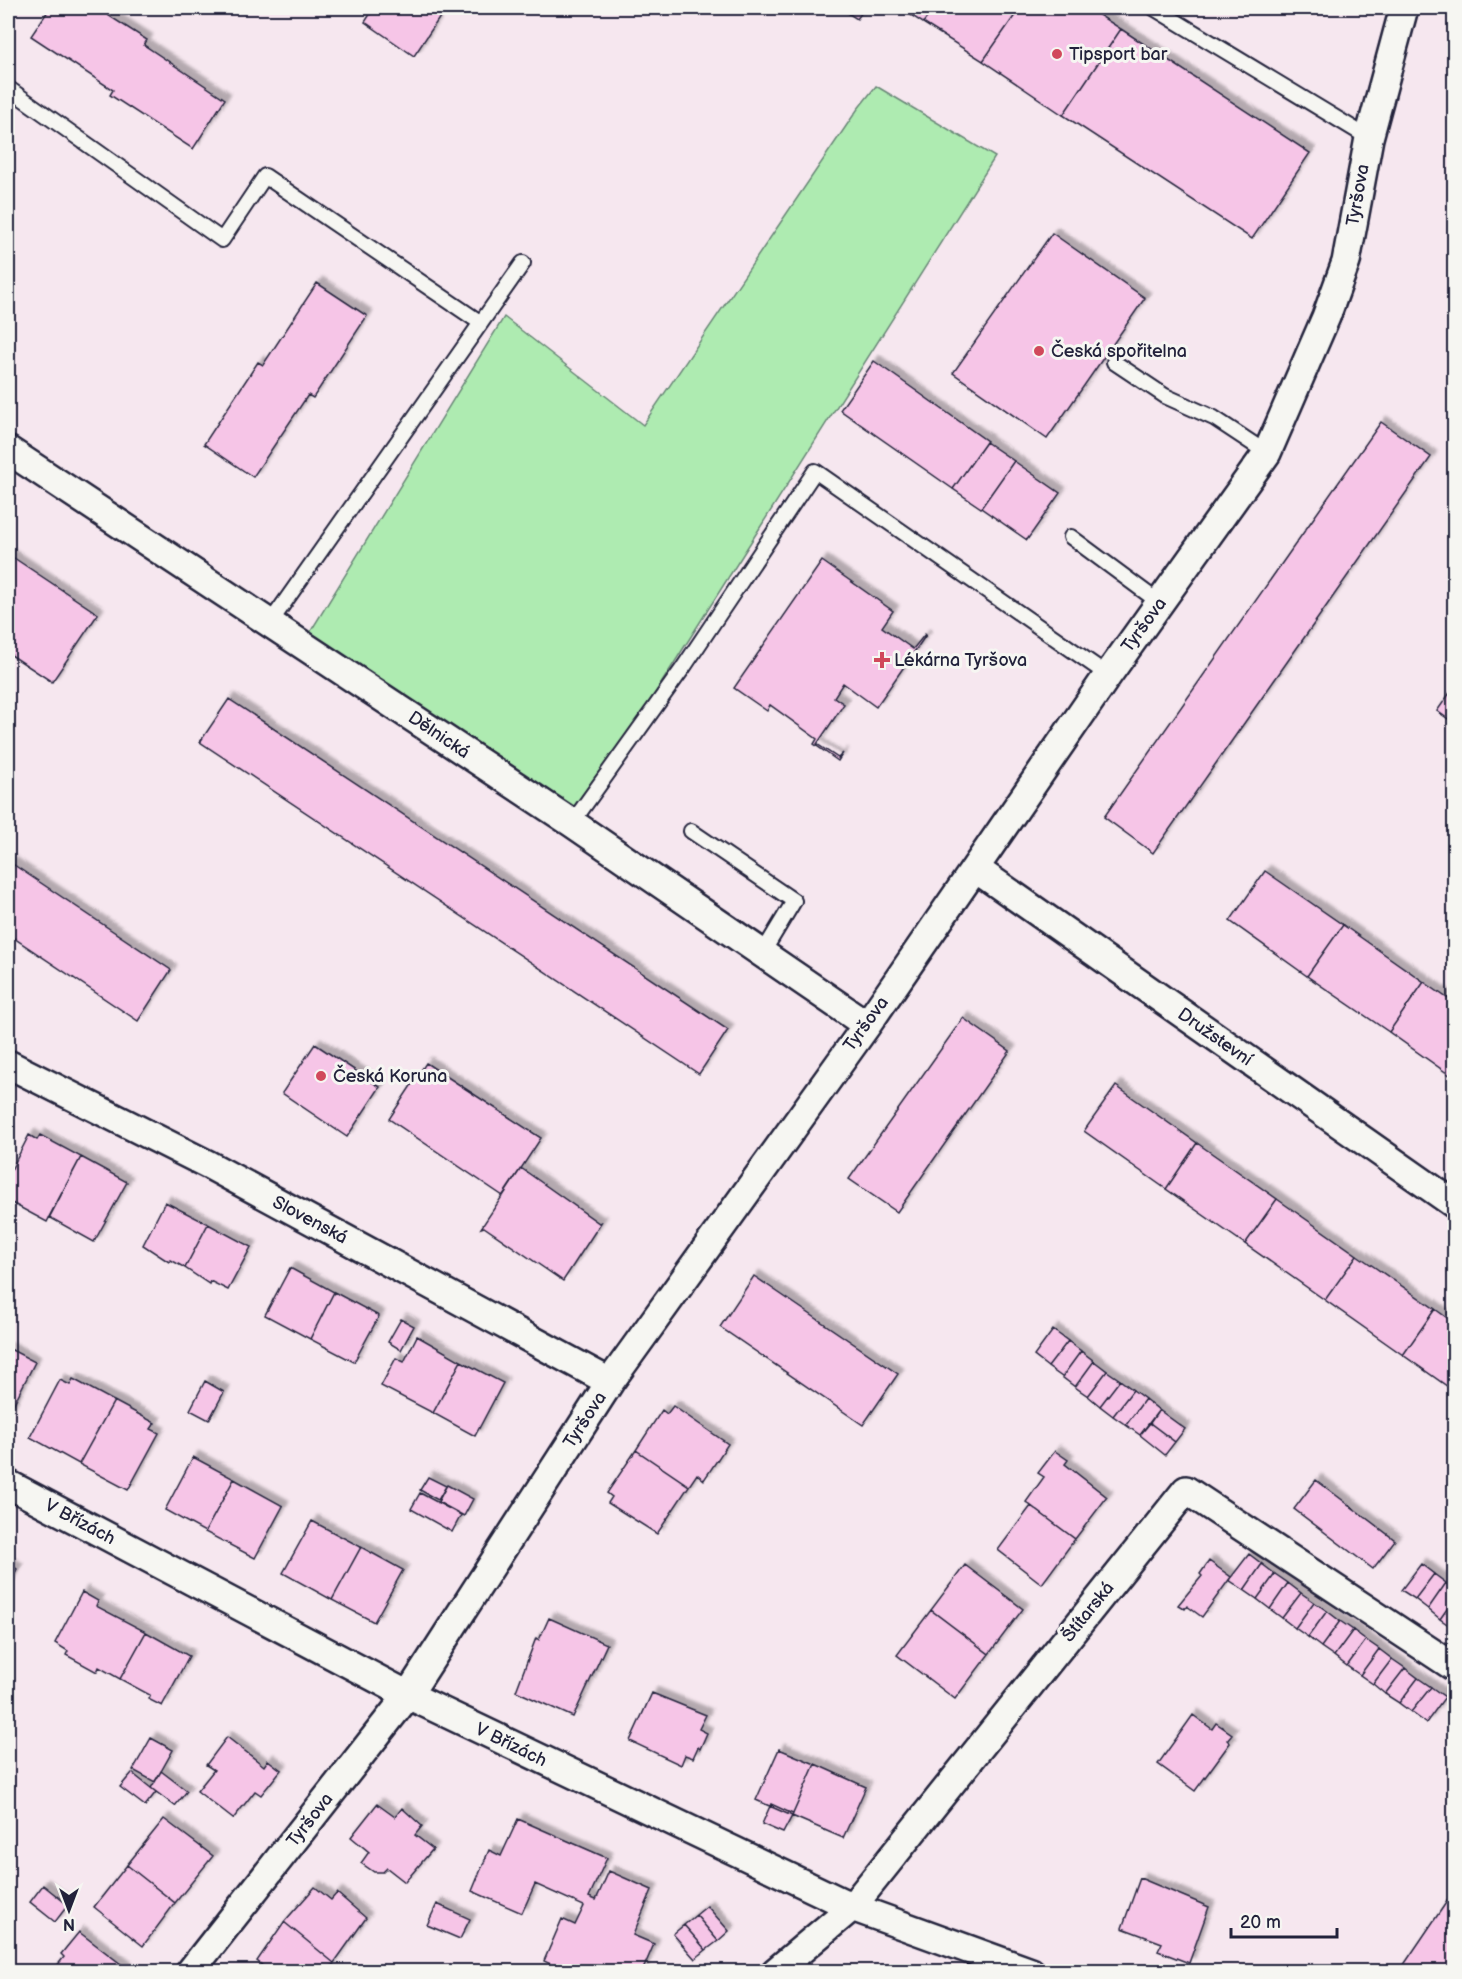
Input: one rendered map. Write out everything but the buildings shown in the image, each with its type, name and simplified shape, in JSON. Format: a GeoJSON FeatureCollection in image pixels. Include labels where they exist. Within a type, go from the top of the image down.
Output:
{"type":"FeatureCollection","features":[{"type":"Feature","properties":{"kind":"street","name":"Tyršova"},"geometry":{"type":"LineString","coordinates":[[190,1971],[408,1695],[610,1382],[867,1025],[1108,675],[1267,453],[1326,317],[1346,262],[1369,138],[1404,8]]}},
{"type":"Feature","properties":{"kind":"street","name":"Dělnická"},"geometry":{"type":"LineString","coordinates":[[8,450],[572,823],[867,1025]]}},
{"type":"Feature","properties":{"kind":"street","name":"Družstevní"},"geometry":{"type":"LineString","coordinates":[[976,869],[1455,1204]]}},
{"type":"Feature","properties":{"kind":"street","name":"Slovenská"},"geometry":{"type":"LineString","coordinates":[[8,1064],[209,1165],[610,1382]]}},
{"type":"Feature","properties":{"kind":"street","name":"V Břízách"},"geometry":{"type":"LineString","coordinates":[[8,1484],[408,1695],[852,1907],[1031,1971]]}},
{"type":"Feature","properties":{"kind":"street","name":"Štítarská"},"geometry":{"type":"LineString","coordinates":[[775,1971],[852,1907],[1186,1490],[1455,1667]]}},
{"type":"Feature","properties":{"kind":"lane"},"geometry":{"type":"LineString","coordinates":[[1154,8],[1369,138]]}},
{"type":"Feature","properties":{"kind":"lane"},"geometry":{"type":"LineString","coordinates":[[8,88],[222,240],[265,176],[481,323]]}},
{"type":"Feature","properties":{"kind":"lane"},"geometry":{"type":"LineString","coordinates":[[270,623],[523,263]]}},
{"type":"Feature","properties":{"kind":"lane"},"geometry":{"type":"LineString","coordinates":[[1114,362],[1165,396],[1214,418],[1267,453]]}},
{"type":"Feature","properties":{"kind":"lane"},"geometry":{"type":"LineString","coordinates":[[572,823],[683,668],[815,471],[1108,675]]}},
{"type":"Feature","properties":{"kind":"lane"},"geometry":{"type":"LineString","coordinates":[[1071,537],[1160,603]]}},
{"type":"Feature","properties":{"kind":"lane"},"geometry":{"type":"LineString","coordinates":[[691,831],[794,902],[762,954]]}},
{"type":"Feature","properties":{"kind":"green space"},"geometry":{"type":"Polygon","coordinates":[[[876,86],[995,157],[579,813],[309,634],[504,317],[643,425],[857,110],[876,86]]]}},
{"type":"Feature","properties":{"kind":"place","name":"Tipsport bar"},"geometry":{"type":"Point","coordinates":[1057,54]}},
{"type":"Feature","properties":{"kind":"place","name":"Česká spořitelna"},"geometry":{"type":"Point","coordinates":[1039,351]}},
{"type":"Feature","properties":{"kind":"place","name":"Lékárna Tyršova"},"geometry":{"type":"Point","coordinates":[882,660]}},
{"type":"Feature","properties":{"kind":"place","name":"Česká Koruna"},"geometry":{"type":"Point","coordinates":[321,1076]}}]}
